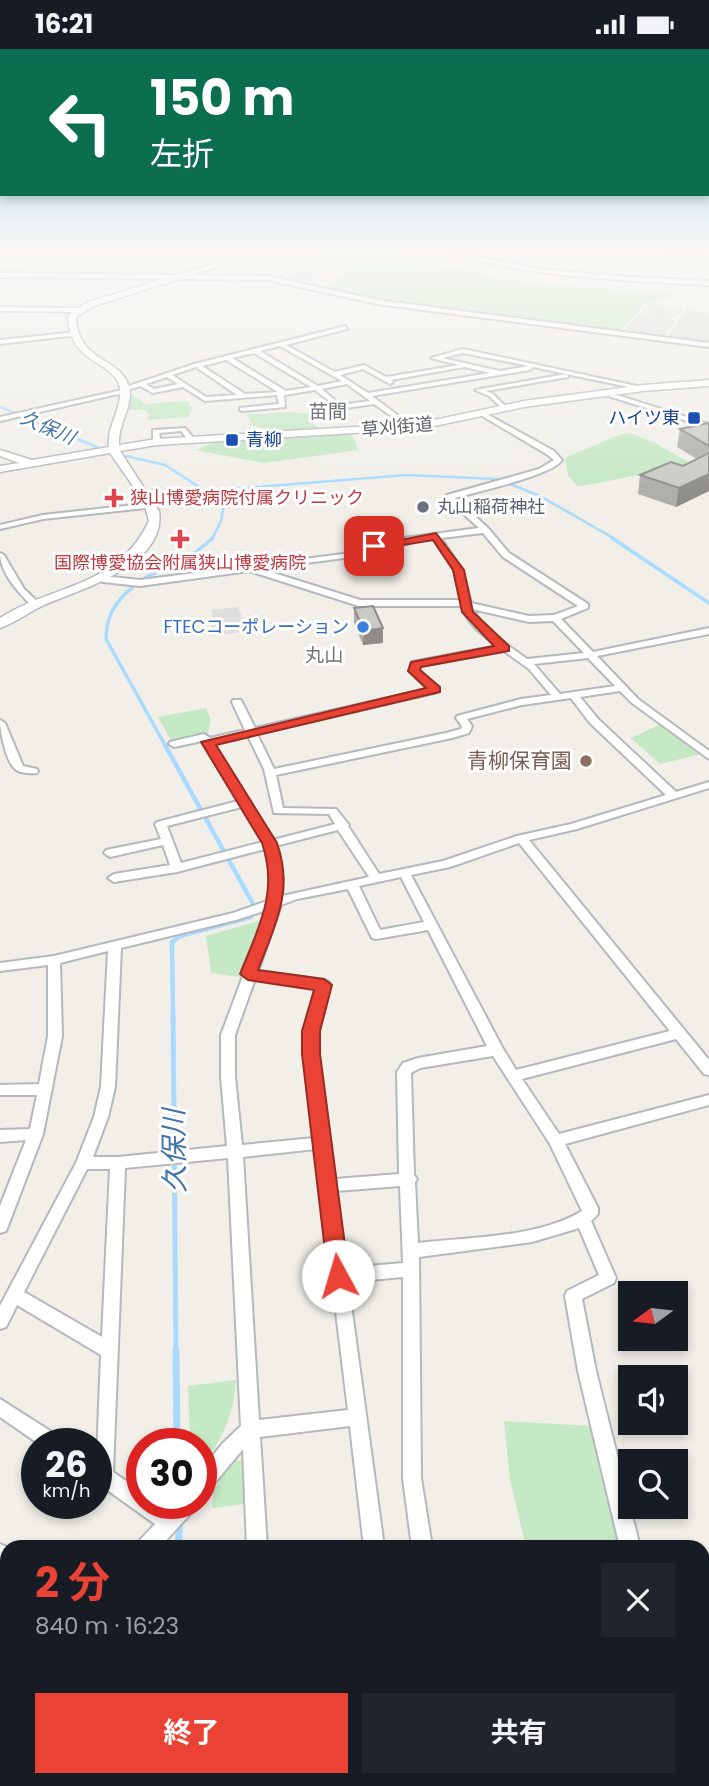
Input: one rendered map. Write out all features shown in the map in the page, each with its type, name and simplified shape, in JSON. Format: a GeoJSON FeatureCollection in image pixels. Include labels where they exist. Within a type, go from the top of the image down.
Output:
{"type":"FeatureCollection","features":[{"type":"Feature","properties":{"kind":"main road"},"geometry":{"type":"LineString","coordinates":[[2,621],[103,579],[133,555],[155,521],[152,505],[123,468],[114,449],[113,427],[125,390],[118,377],[85,353],[75,330]]}},
{"type":"Feature","properties":{"kind":"main road","name":"草刈街道"},"geometry":{"type":"LineString","coordinates":[[0,469],[157,442],[410,428],[504,408],[643,388],[709,383]]}},
{"type":"Feature","properties":{"kind":"main road"},"geometry":{"type":"LineString","coordinates":[[0,453],[31,464]]}},
{"type":"Feature","properties":{"kind":"street"},"geometry":{"type":"LineString","coordinates":[[0,419],[23,416],[125,390],[167,373],[337,330]]}},
{"type":"Feature","properties":{"kind":"street"},"geometry":{"type":"LineString","coordinates":[[593,330],[709,345]]}},
{"type":"Feature","properties":{"kind":"street"},"geometry":{"type":"LineString","coordinates":[[0,342],[76,334]]}},
{"type":"Feature","properties":{"kind":"street"},"geometry":{"type":"LineString","coordinates":[[281,344],[336,374],[410,428]]}},
{"type":"Feature","properties":{"kind":"street"},"geometry":{"type":"LineString","coordinates":[[255,351],[316,389],[339,407],[375,403]]}},
{"type":"Feature","properties":{"kind":"street"},"geometry":{"type":"LineString","coordinates":[[500,373],[434,358],[463,351],[643,388]]}},
{"type":"Feature","properties":{"kind":"street"},"geometry":{"type":"LineString","coordinates":[[227,358],[282,393]]}},
{"type":"Feature","properties":{"kind":"street"},"geometry":{"type":"LineString","coordinates":[[196,365],[241,396],[243,410],[283,406],[282,393]]}},
{"type":"Feature","properties":{"kind":"street"},"geometry":{"type":"LineString","coordinates":[[385,379],[468,366]]}},
{"type":"Feature","properties":{"kind":"street"},"geometry":{"type":"LineString","coordinates":[[336,374],[364,367],[404,390]]}},
{"type":"Feature","properties":{"kind":"street"},"geometry":{"type":"LineString","coordinates":[[368,395],[538,367]]}},
{"type":"Feature","properties":{"kind":"street"},"geometry":{"type":"LineString","coordinates":[[167,373],[205,399],[316,389],[348,382]]}},
{"type":"Feature","properties":{"kind":"street"},"geometry":{"type":"LineString","coordinates":[[480,390],[573,374]]}},
{"type":"Feature","properties":{"kind":"street"},"geometry":{"type":"LineString","coordinates":[[459,380],[496,398],[504,408]]}},
{"type":"Feature","properties":{"kind":"street"},"geometry":{"type":"LineString","coordinates":[[141,384],[153,391],[184,385]]}},
{"type":"Feature","properties":{"kind":"street"},"geometry":{"type":"LineString","coordinates":[[604,393],[709,426]]}},
{"type":"Feature","properties":{"kind":"street"},"geometry":{"type":"LineString","coordinates":[[247,568],[359,603],[467,604],[522,619],[555,618],[585,606],[513,560],[450,497],[553,467],[558,460],[481,412]]}},
{"type":"Feature","properties":{"kind":"street"},"geometry":{"type":"LineString","coordinates":[[0,527],[43,517],[152,505]]}},
{"type":"Feature","properties":{"kind":"street"},"geometry":{"type":"LineString","coordinates":[[103,579],[141,583],[344,556],[388,542],[485,530]]}},
{"type":"Feature","properties":{"kind":"street"},"geometry":{"type":"LineString","coordinates":[[436,537],[458,570],[468,612],[485,633],[526,662],[557,696]]}},
{"type":"Feature","properties":{"kind":"street"},"geometry":{"type":"LineString","coordinates":[[1,560],[20,590],[36,605]]}},
{"type":"Feature","properties":{"kind":"street"},"geometry":{"type":"LineString","coordinates":[[555,618],[648,712],[709,756]]}},
{"type":"Feature","properties":{"kind":"street"},"geometry":{"type":"LineString","coordinates":[[526,662],[589,655],[709,631]]}},
{"type":"Feature","properties":{"kind":"street"},"geometry":{"type":"LineString","coordinates":[[208,742],[435,690],[414,671],[415,664],[504,648]]}},
{"type":"Feature","properties":{"kind":"street"},"geometry":{"type":"LineString","coordinates":[[271,773],[448,736],[465,731],[467,726],[461,718],[521,702],[622,688]]}},
{"type":"Feature","properties":{"kind":"street"},"geometry":{"type":"LineString","coordinates":[[573,694],[594,720],[673,795]]}},
{"type":"Feature","properties":{"kind":"street"},"geometry":{"type":"LineString","coordinates":[[237,702],[271,773],[278,811],[332,811],[376,880]]}},
{"type":"Feature","properties":{"kind":"street"},"geometry":{"type":"LineString","coordinates":[[0,723],[19,768],[33,771]]}},
{"type":"Feature","properties":{"kind":"street"},"geometry":{"type":"LineString","coordinates":[[174,744],[204,737],[270,843],[276,861],[276,902],[228,1035],[228,1077],[235,1150],[257,1540]]}},
{"type":"Feature","properties":{"kind":"street"},"geometry":{"type":"LineString","coordinates":[[0,967],[54,960],[115,946],[236,916],[276,902],[446,864],[521,838],[573,827],[709,785]]}},
{"type":"Feature","properties":{"kind":"street"},"geometry":{"type":"LineString","coordinates":[[177,868],[161,824],[243,803]]}},
{"type":"Feature","properties":{"kind":"street"},"geometry":{"type":"LineString","coordinates":[[114,878],[177,868],[343,825]]}},
{"type":"Feature","properties":{"kind":"street"},"geometry":{"type":"LineString","coordinates":[[521,838],[647,990],[678,1034],[709,1070]]}},
{"type":"Feature","properties":{"kind":"street"},"geometry":{"type":"LineString","coordinates":[[110,853],[167,841]]}},
{"type":"Feature","properties":{"kind":"street"},"geometry":{"type":"LineString","coordinates":[[405,874],[496,1051],[556,1141],[590,1209],[590,1214],[583,1220],[538,1234],[411,1251]]}},
{"type":"Feature","properties":{"kind":"street"},"geometry":{"type":"LineString","coordinates":[[352,884],[376,936],[431,925]]}},
{"type":"Feature","properties":{"kind":"street"},"geometry":{"type":"LineString","coordinates":[[0,1322],[83,1163],[101,1117],[108,1087],[115,946]]}},
{"type":"Feature","properties":{"kind":"street"},"geometry":{"type":"LineString","coordinates":[[0,1226],[36,1134],[55,1036],[54,960]]}},
{"type":"Feature","properties":{"kind":"street"},"geometry":{"type":"LineString","coordinates":[[248,974],[324,985],[311,1031],[321,1143],[373,1540]]}},
{"type":"Feature","properties":{"kind":"street"},"geometry":{"type":"LineString","coordinates":[[512,1076],[678,1034]]}},
{"type":"Feature","properties":{"kind":"street"},"geometry":{"type":"LineString","coordinates":[[421,1540],[412,1478],[411,1251],[404,1072],[408,1066],[496,1051]]}},
{"type":"Feature","properties":{"kind":"street"},"geometry":{"type":"LineString","coordinates":[[0,1090],[45,1089]]}},
{"type":"Feature","properties":{"kind":"street"},"geometry":{"type":"LineString","coordinates":[[556,1141],[709,1100]]}},
{"type":"Feature","properties":{"kind":"street"},"geometry":{"type":"LineString","coordinates":[[0,1136],[36,1134]]}},
{"type":"Feature","properties":{"kind":"street"},"geometry":{"type":"LineString","coordinates":[[83,1163],[118,1163],[185,1154],[321,1143]]}},
{"type":"Feature","properties":{"kind":"street"},"geometry":{"type":"LineString","coordinates":[[104,1428],[110,1351],[118,1163]]}},
{"type":"Feature","properties":{"kind":"street"},"geometry":{"type":"LineString","coordinates":[[328,1185],[409,1179]]}},
{"type":"Feature","properties":{"kind":"street"},"geometry":{"type":"LineString","coordinates":[[583,1220],[608,1278],[573,1296],[587,1371],[627,1540]]}},
{"type":"Feature","properties":{"kind":"street"},"geometry":{"type":"LineString","coordinates":[[338,1276],[411,1269]]}},
{"type":"Feature","properties":{"kind":"street"},"geometry":{"type":"LineString","coordinates":[[15,1295],[110,1351]]}},
{"type":"Feature","properties":{"kind":"street"},"geometry":{"type":"LineString","coordinates":[[0,1408],[30,1428]]}},
{"type":"Feature","properties":{"kind":"street"},"geometry":{"type":"LineString","coordinates":[[217,1464],[250,1430],[357,1417]]}},
{"type":"Feature","properties":{"kind":"street"},"geometry":{"type":"LineString","coordinates":[[164,1519],[169,1523]]}},
{"type":"Feature","properties":{"kind":"street"},"geometry":{"type":"LineString","coordinates":[[153,1540],[173,1519]]}},
{"type":"Feature","properties":{"kind":"shaded area"},"geometry":{"type":"Polygon","coordinates":[[[626,330],[668,330],[662,338],[652,337],[654,334],[623,334],[626,330]]]}},
{"type":"Feature","properties":{"kind":"shaded area"},"geometry":{"type":"Polygon","coordinates":[[[672,330],[709,330],[709,344],[666,339],[672,330]]]}},
{"type":"Feature","properties":{"kind":"shaded area"},"geometry":{"type":"Polygon","coordinates":[[[238,607],[245,626],[241,627],[242,632],[211,636],[212,610],[238,607]]]}},
{"type":"Feature","properties":{"kind":"green space"},"geometry":{"type":"Polygon","coordinates":[[[589,330],[621,330],[618,334],[589,330]]]}},
{"type":"Feature","properties":{"kind":"green space"},"geometry":{"type":"Polygon","coordinates":[[[132,394],[145,404],[187,401],[193,409],[188,417],[147,420],[149,414],[145,410],[125,410],[132,394]]]}},
{"type":"Feature","properties":{"kind":"green space"},"geometry":{"type":"Polygon","coordinates":[[[288,412],[313,414],[309,421],[319,428],[315,431],[274,432],[254,426],[246,415],[288,412]]]}},
{"type":"Feature","properties":{"kind":"green space"},"geometry":{"type":"Polygon","coordinates":[[[630,433],[655,443],[692,464],[577,486],[568,475],[565,459],[619,435],[630,433]]]}},
{"type":"Feature","properties":{"kind":"green space"},"geometry":{"type":"Polygon","coordinates":[[[352,435],[358,450],[264,463],[195,450],[213,443],[352,435]]]}},
{"type":"Feature","properties":{"kind":"green space"},"geometry":{"type":"Polygon","coordinates":[[[206,708],[211,719],[208,734],[172,742],[158,717],[206,708]]]}},
{"type":"Feature","properties":{"kind":"green space"},"geometry":{"type":"Polygon","coordinates":[[[661,724],[701,754],[660,764],[631,738],[661,724]]]}},
{"type":"Feature","properties":{"kind":"green space"},"geometry":{"type":"Polygon","coordinates":[[[262,920],[241,977],[211,973],[206,936],[262,920]]]}},
{"type":"Feature","properties":{"kind":"green space"},"geometry":{"type":"Polygon","coordinates":[[[236,1380],[233,1404],[217,1443],[217,1428],[189,1428],[188,1386],[236,1380]]]}},
{"type":"Feature","properties":{"kind":"green space"},"geometry":{"type":"Polygon","coordinates":[[[504,1421],[594,1426],[620,1540],[524,1540],[510,1479],[504,1421]]]}},
{"type":"Feature","properties":{"kind":"green space"},"geometry":{"type":"Polygon","coordinates":[[[232,1459],[241,1461],[244,1504],[217,1507],[217,1485],[220,1482],[217,1478],[232,1459]]]}},
{"type":"Feature","properties":{"kind":"building"},"geometry":{"type":"Polygon","coordinates":[[[709,423],[709,446],[680,429],[709,423]]]}},
{"type":"Feature","properties":{"kind":"building"},"geometry":{"type":"Polygon","coordinates":[[[709,453],[709,474],[679,488],[640,475],[671,462],[683,466],[709,453]]]}},
{"type":"Feature","properties":{"kind":"building"},"geometry":{"type":"Polygon","coordinates":[[[373,606],[383,628],[364,631],[354,608],[373,606]]]}},
{"type":"Feature","properties":{"kind":"waterway","name":"久保川"},"geometry":{"type":"LineString","coordinates":[[0,407],[97,447]]}},
{"type":"Feature","properties":{"kind":"waterway","name":"久保川"},"geometry":{"type":"LineString","coordinates":[[126,456],[165,465],[224,503],[221,521],[212,539]]}},
{"type":"Feature","properties":{"kind":"waterway"},"geometry":{"type":"LineString","coordinates":[[209,491],[406,475],[497,479],[540,496],[615,539]]}},
{"type":"Feature","properties":{"kind":"waterway"},"geometry":{"type":"LineString","coordinates":[[612,538],[709,603]]}},
{"type":"Feature","properties":{"kind":"waterway","name":"久保川"},"geometry":{"type":"LineString","coordinates":[[141,580],[196,552],[212,539]]}},
{"type":"Feature","properties":{"kind":"waterway","name":"久保川"},"geometry":{"type":"LineString","coordinates":[[134,586],[113,609],[106,639],[166,747]]}},
{"type":"Feature","properties":{"kind":"waterway","name":"久保川"},"geometry":{"type":"LineString","coordinates":[[165,745],[252,902]]}},
{"type":"Feature","properties":{"kind":"waterway","name":"久保川"},"geometry":{"type":"LineString","coordinates":[[173,1013],[172,942],[180,936],[251,917]]}},
{"type":"Feature","properties":{"kind":"waterway","name":"久保川"},"geometry":{"type":"LineString","coordinates":[[173,1011],[176,1353]]}},
{"type":"Feature","properties":{"kind":"waterway","name":"久保川"},"geometry":{"type":"LineString","coordinates":[[176,1351],[177,1428]]}},
{"type":"Feature","properties":{"kind":"waterway","name":"久保川"},"geometry":{"type":"LineString","coordinates":[[179,1523],[179,1540]]}},
{"type":"Feature","properties":{"kind":"place","name":"ハイツ東"},"geometry":{"type":"Point","coordinates":[694,418]}},
{"type":"Feature","properties":{"kind":"place","name":"青柳"},"geometry":{"type":"Point","coordinates":[232,440]}},
{"type":"Feature","properties":{"kind":"place","name":"狭山博愛病院付属クリニック"},"geometry":{"type":"Point","coordinates":[114,498]}},
{"type":"Feature","properties":{"kind":"place","name":"丸山稲荷神社"},"geometry":{"type":"Point","coordinates":[423,507]}},
{"type":"Feature","properties":{"kind":"place","name":"国際博愛協会附属狭山博愛病院"},"geometry":{"type":"Point","coordinates":[180,539]}},
{"type":"Feature","properties":{"kind":"place","name":"FTECコーポレーション"},"geometry":{"type":"Point","coordinates":[363,627]}},
{"type":"Feature","properties":{"kind":"place","name":"青柳保育園"},"geometry":{"type":"Point","coordinates":[586,761]}},
{"type":"Feature","properties":{"kind":"district","name":"苗間"},"geometry":{"type":"Point","coordinates":[328,411]}},
{"type":"Feature","properties":{"kind":"district","name":"丸山"},"geometry":{"type":"Point","coordinates":[324,655]}},
{"type":"Feature","properties":{"kind":"route"},"geometry":{"type":"LineString","coordinates":[[338,1276],[311,1054],[311,1031],[324,985],[248,974],[276,902],[276,861],[270,843],[208,742],[435,690],[414,671],[415,664],[504,648],[485,633],[468,612],[465,590],[458,570],[436,537],[374,546]]}}]}
